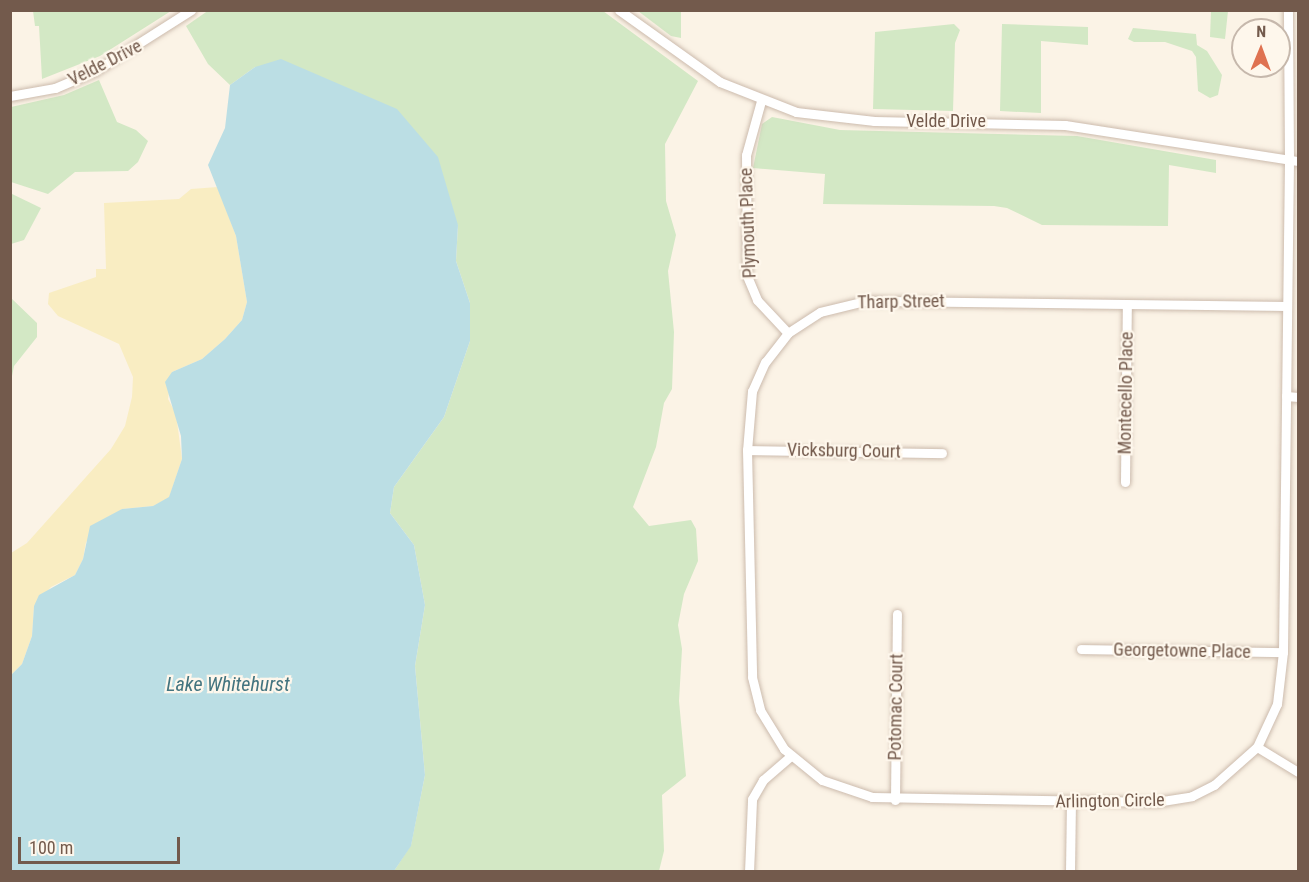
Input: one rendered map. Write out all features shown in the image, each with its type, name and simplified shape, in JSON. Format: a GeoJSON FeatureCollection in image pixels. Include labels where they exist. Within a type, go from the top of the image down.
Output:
{"type":"FeatureCollection","features":[{"type":"Feature","properties":{"kind":"street","name":"Velde Drive"},"geometry":{"type":"LineString","coordinates":[[10,96],[55,88],[95,71],[192,10]]}},
{"type":"Feature","properties":{"kind":"street","name":"Velde Drive"},"geometry":{"type":"LineString","coordinates":[[619,10],[705,73],[761,101],[796,112],[843,119],[1065,125],[1294,161]]}},
{"type":"Feature","properties":{"kind":"street","name":"Arlington Circle"},"geometry":{"type":"LineString","coordinates":[[791,756],[812,774],[841,789],[895,800],[1156,802],[1192,796],[1224,779],[1257,747],[1277,704],[1283,652],[1287,306],[1294,161],[1288,10]]}},
{"type":"Feature","properties":{"kind":"street","name":"Plymouth Place"},"geometry":{"type":"LineString","coordinates":[[761,101],[746,155],[747,276],[757,300],[788,333]]}},
{"type":"Feature","properties":{"kind":"street","name":"Tharp Street"},"geometry":{"type":"LineString","coordinates":[[791,756],[765,721],[752,677],[747,450],[752,391],[765,362],[788,333],[820,312],[865,301],[1287,306]]}},
{"type":"Feature","properties":{"kind":"street","name":"Montecello Place"},"geometry":{"type":"LineString","coordinates":[[1125,482],[1127,304]]}},
{"type":"Feature","properties":{"kind":"street"},"geometry":{"type":"LineString","coordinates":[[1286,396],[1299,397]]}},
{"type":"Feature","properties":{"kind":"street","name":"Vicksburg Court"},"geometry":{"type":"LineString","coordinates":[[747,450],[942,453]]}},
{"type":"Feature","properties":{"kind":"street","name":"Potomac Court"},"geometry":{"type":"LineString","coordinates":[[895,800],[897,614]]}},
{"type":"Feature","properties":{"kind":"street","name":"Georgetowne Place"},"geometry":{"type":"LineString","coordinates":[[1081,649],[1283,652]]}},
{"type":"Feature","properties":{"kind":"street"},"geometry":{"type":"LineString","coordinates":[[1257,747],[1299,772]]}},
{"type":"Feature","properties":{"kind":"street"},"geometry":{"type":"LineString","coordinates":[[749,872],[752,799],[763,780],[791,756]]}},
{"type":"Feature","properties":{"kind":"street"},"geometry":{"type":"LineString","coordinates":[[1071,802],[1071,872]]}},
{"type":"Feature","properties":{"kind":"green space"},"geometry":{"type":"Polygon","coordinates":[[[33,10],[171,11],[100,56],[42,79],[39,26],[35,26],[33,10]]]}},
{"type":"Feature","properties":{"kind":"green space"},"geometry":{"type":"Polygon","coordinates":[[[209,10],[603,11],[698,81],[665,144],[666,201],[676,235],[668,271],[674,332],[672,389],[664,403],[656,447],[633,507],[649,526],[691,520],[696,529],[698,561],[684,594],[678,625],[682,649],[679,701],[686,776],[662,795],[664,851],[659,871],[394,871],[411,845],[425,775],[415,666],[425,605],[414,545],[390,513],[394,487],[444,417],[470,341],[470,303],[456,261],[458,225],[255,67],[230,85],[208,64],[186,26],[209,10]]]}},
{"type":"Feature","properties":{"kind":"green space"},"geometry":{"type":"Polygon","coordinates":[[[638,11],[681,11],[681,38],[671,36],[638,11]]]}},
{"type":"Feature","properties":{"kind":"green space"},"geometry":{"type":"Polygon","coordinates":[[[1211,11],[1228,11],[1225,39],[1210,37],[1211,11]]]}},
{"type":"Feature","properties":{"kind":"green space"},"geometry":{"type":"Polygon","coordinates":[[[954,24],[960,30],[955,43],[953,111],[873,109],[875,32],[954,24]]]}},
{"type":"Feature","properties":{"kind":"green space"},"geometry":{"type":"Polygon","coordinates":[[[1002,24],[1088,27],[1088,45],[1041,41],[1041,113],[1000,111],[1002,24]]]}},
{"type":"Feature","properties":{"kind":"green space"},"geometry":{"type":"Polygon","coordinates":[[[1133,28],[1196,34],[1197,45],[1207,51],[1222,75],[1218,95],[1210,98],[1198,91],[1196,57],[1192,51],[1165,42],[1134,42],[1128,39],[1133,28]]]}},
{"type":"Feature","properties":{"kind":"green space"},"geometry":{"type":"Polygon","coordinates":[[[99,80],[117,122],[136,130],[148,141],[138,162],[128,171],[75,172],[48,194],[11,182],[11,107],[64,95],[99,80]]]}},
{"type":"Feature","properties":{"kind":"green space"},"geometry":{"type":"Polygon","coordinates":[[[772,117],[840,130],[1077,136],[1216,160],[1216,173],[1169,165],[1168,226],[1042,225],[1007,208],[994,206],[823,204],[825,174],[753,168],[762,124],[772,117]]]}},
{"type":"Feature","properties":{"kind":"green space"},"geometry":{"type":"Polygon","coordinates":[[[10,193],[41,208],[24,240],[11,244],[10,193]]]}},
{"type":"Feature","properties":{"kind":"green space"},"geometry":{"type":"Polygon","coordinates":[[[11,298],[37,323],[37,337],[14,366],[11,381],[11,298]]]}},
{"type":"Feature","properties":{"kind":"sand"},"geometry":{"type":"Polygon","coordinates":[[[218,187],[236,236],[247,302],[242,320],[225,339],[202,359],[172,372],[168,399],[176,414],[182,459],[169,498],[153,506],[122,509],[86,542],[83,559],[75,575],[51,587],[34,606],[32,636],[22,664],[11,675],[11,553],[27,543],[111,449],[125,426],[132,397],[133,377],[119,344],[58,316],[48,304],[49,293],[96,277],[96,269],[106,269],[104,203],[179,199],[191,189],[218,187]]]}},
{"type":"Feature","properties":{"kind":"water","name":"Lake Whitehurst"},"geometry":{"type":"Polygon","coordinates":[[[281,59],[397,109],[438,157],[458,225],[456,261],[470,303],[470,341],[444,417],[394,487],[390,513],[414,545],[425,605],[415,666],[425,775],[411,846],[394,871],[11,871],[11,675],[22,664],[32,636],[34,606],[39,595],[75,575],[83,559],[90,526],[122,509],[153,506],[169,497],[182,459],[181,436],[165,382],[172,372],[202,359],[225,339],[242,320],[247,302],[236,236],[208,165],[225,128],[230,85],[255,67],[281,59]]]}}]}
